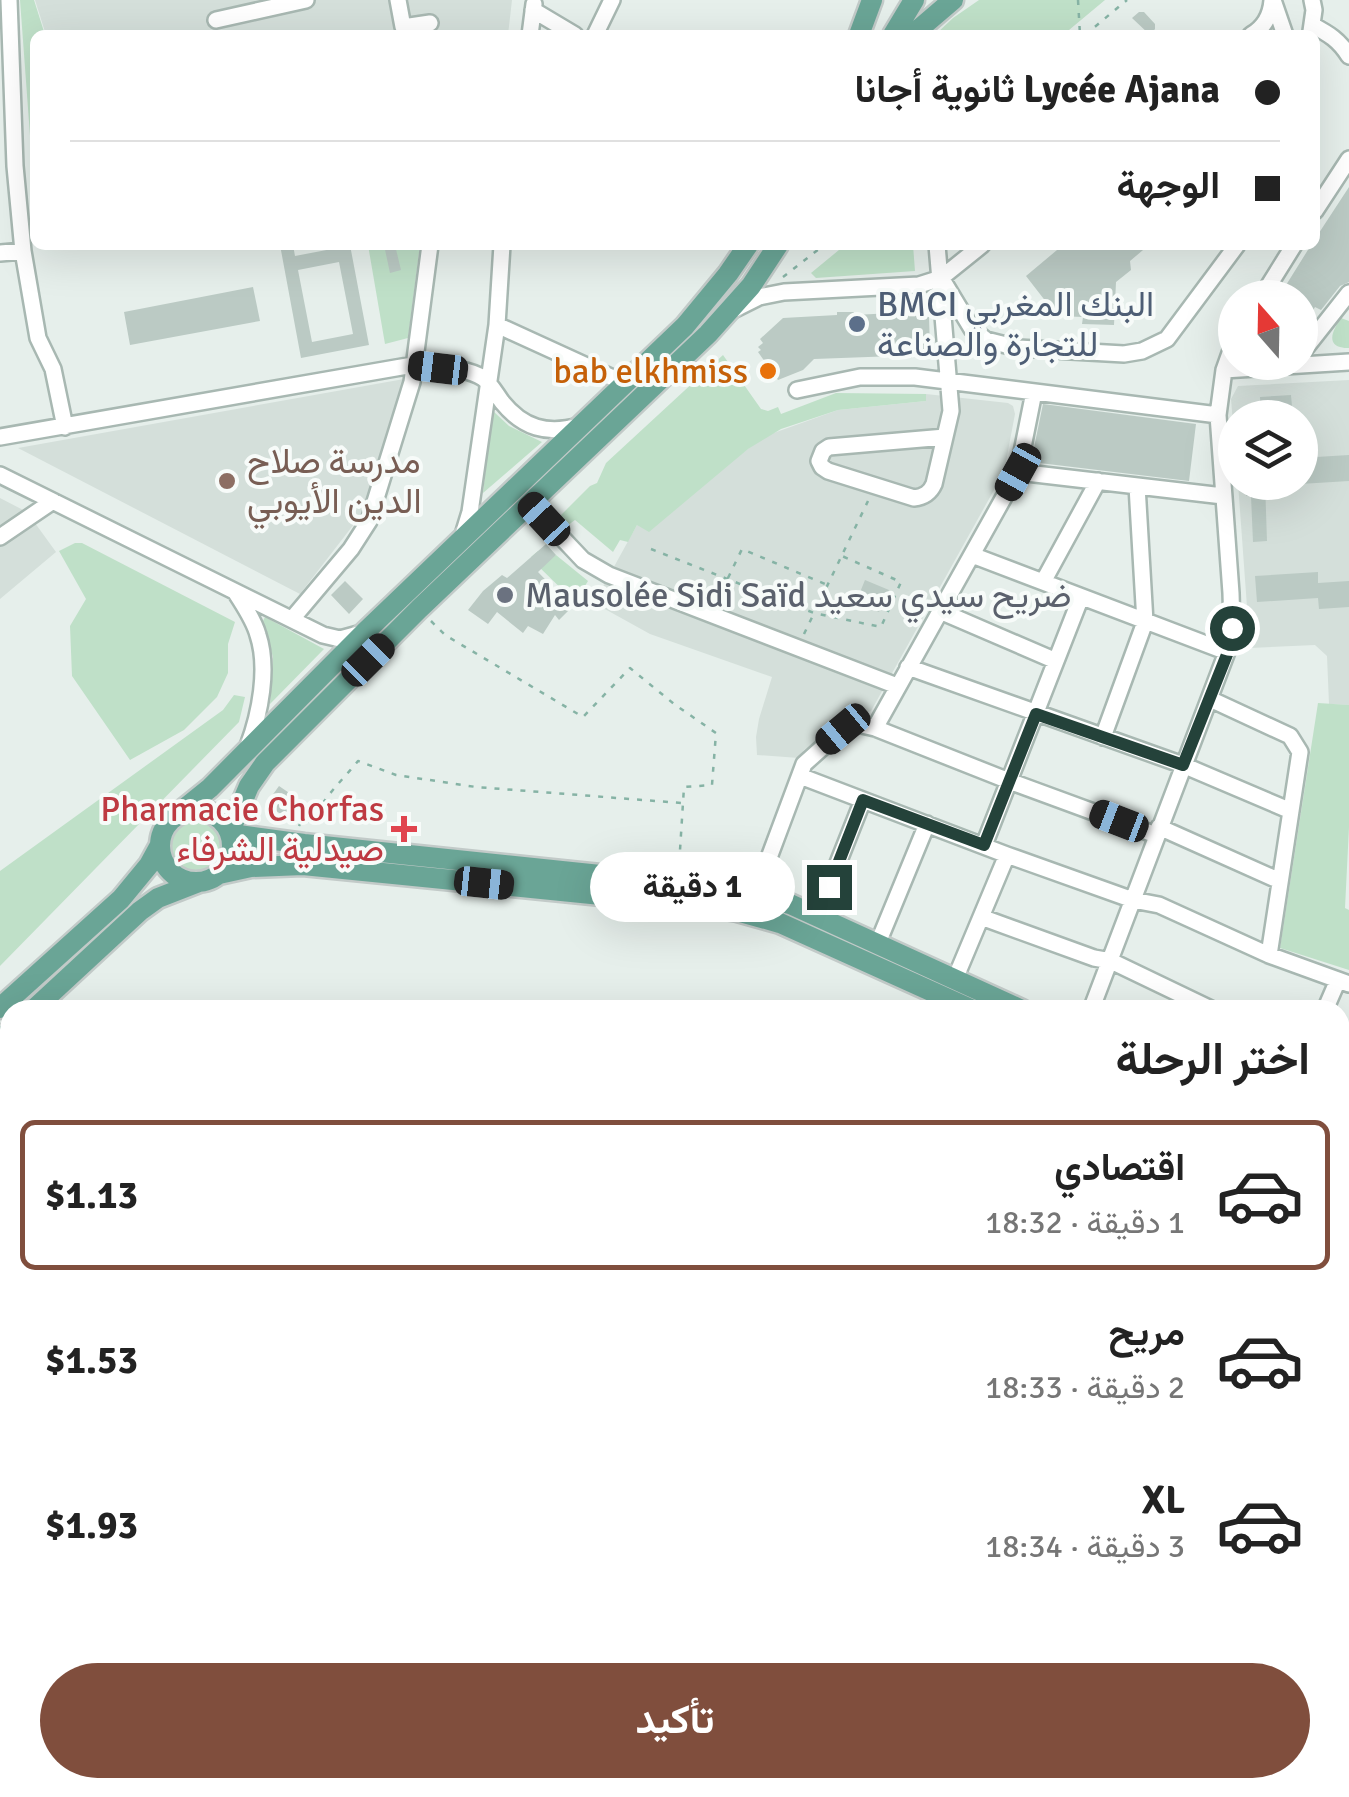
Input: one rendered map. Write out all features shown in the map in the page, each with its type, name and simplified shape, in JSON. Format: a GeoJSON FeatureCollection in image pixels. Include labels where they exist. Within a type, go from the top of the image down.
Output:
{"type":"FeatureCollection","features":[{"type":"Feature","properties":{"kind":"main road"},"geometry":{"type":"LineString","coordinates":[[861,30],[872,0]]}},
{"type":"Feature","properties":{"kind":"main road"},"geometry":{"type":"LineString","coordinates":[[896,30],[914,0]]}},
{"type":"Feature","properties":{"kind":"main road"},"geometry":{"type":"LineString","coordinates":[[917,30],[953,0]]}},
{"type":"Feature","properties":{"kind":"main road"},"geometry":{"type":"LineString","coordinates":[[9,1000],[120,898],[150,865],[162,834],[174,817],[210,788],[365,632],[684,326],[745,250]]}},
{"type":"Feature","properties":{"kind":"main road"},"geometry":{"type":"LineString","coordinates":[[44,1000],[140,910],[158,898],[209,878],[232,856],[230,832],[249,786],[265,763],[419,609],[671,372],[732,310],[774,250]]}},
{"type":"Feature","properties":{"kind":"main road"},"geometry":{"type":"LineString","coordinates":[[249,786],[246,799],[254,824],[264,834],[282,842]]}},
{"type":"Feature","properties":{"kind":"main road"},"geometry":{"type":"LineString","coordinates":[[174,817],[205,810],[216,814],[230,832],[282,842],[734,889],[790,904],[1000,1000]]}},
{"type":"Feature","properties":{"kind":"main road"},"geometry":{"type":"LineString","coordinates":[[160,845],[167,868],[187,881],[252,867],[303,865],[737,910],[780,923],[951,1000]]}},
{"type":"Feature","properties":{"kind":"street"},"geometry":{"type":"LineString","coordinates":[[9,0],[5,18],[23,251],[38,338],[52,369],[65,427]]}},
{"type":"Feature","properties":{"kind":"street"},"geometry":{"type":"LineString","coordinates":[[216,20],[306,0]]}},
{"type":"Feature","properties":{"kind":"street"},"geometry":{"type":"LineString","coordinates":[[398,0],[404,27],[430,23]]}},
{"type":"Feature","properties":{"kind":"street"},"geometry":{"type":"LineString","coordinates":[[597,30],[612,0]]}},
{"type":"Feature","properties":{"kind":"street"},"geometry":{"type":"LineString","coordinates":[[1257,30],[1265,23],[1272,0]]}},
{"type":"Feature","properties":{"kind":"street"},"geometry":{"type":"LineString","coordinates":[[1272,0],[1282,30]]}},
{"type":"Feature","properties":{"kind":"street"},"geometry":{"type":"LineString","coordinates":[[1311,30],[1312,0]]}},
{"type":"Feature","properties":{"kind":"street"},"geometry":{"type":"LineString","coordinates":[[531,30],[534,5],[568,30]]}},
{"type":"Feature","properties":{"kind":"street"},"geometry":{"type":"LineString","coordinates":[[1320,32],[1334,36],[1349,56]]}},
{"type":"Feature","properties":{"kind":"street"},"geometry":{"type":"LineString","coordinates":[[1320,206],[1342,182],[1349,158]]}},
{"type":"Feature","properties":{"kind":"street"},"geometry":{"type":"LineString","coordinates":[[292,619],[369,521],[412,382],[429,250]]}},
{"type":"Feature","properties":{"kind":"street"},"geometry":{"type":"LineString","coordinates":[[461,539],[470,512],[497,326],[502,250]]}},
{"type":"Feature","properties":{"kind":"street"},"geometry":{"type":"LineString","coordinates":[[938,250],[951,411],[934,484],[926,494],[914,498],[825,470],[820,464],[820,454],[829,447],[945,436]]}},
{"type":"Feature","properties":{"kind":"street"},"geometry":{"type":"LineString","coordinates":[[732,310],[759,297],[784,292],[919,285],[941,278],[976,250]]}},
{"type":"Feature","properties":{"kind":"street"},"geometry":{"type":"LineString","coordinates":[[941,278],[972,329],[986,340],[1018,348],[1124,354],[1142,351],[1167,339],[1233,250]]}},
{"type":"Feature","properties":{"kind":"street"},"geometry":{"type":"LineString","coordinates":[[1272,280],[1291,250]]}},
{"type":"Feature","properties":{"kind":"street"},"geometry":{"type":"LineString","coordinates":[[0,252],[23,251]]}},
{"type":"Feature","properties":{"kind":"street"},"geometry":{"type":"LineString","coordinates":[[1318,332],[1349,293]]}},
{"type":"Feature","properties":{"kind":"street"},"geometry":{"type":"LineString","coordinates":[[497,326],[624,383]]}},
{"type":"Feature","properties":{"kind":"street"},"geometry":{"type":"LineString","coordinates":[[1318,361],[1349,362]]}},
{"type":"Feature","properties":{"kind":"street"},"geometry":{"type":"LineString","coordinates":[[0,437],[414,365],[474,374],[488,382],[504,404],[530,425],[559,432],[579,426]]}},
{"type":"Feature","properties":{"kind":"street"},"geometry":{"type":"LineString","coordinates":[[797,390],[887,376],[950,380],[1218,415]]}},
{"type":"Feature","properties":{"kind":"street"},"geometry":{"type":"LineString","coordinates":[[876,728],[1018,472],[1034,392]]}},
{"type":"Feature","properties":{"kind":"street"},"geometry":{"type":"LineString","coordinates":[[1018,472],[1218,495]]}},
{"type":"Feature","properties":{"kind":"street"},"geometry":{"type":"LineString","coordinates":[[0,475],[333,638],[365,632]]}},
{"type":"Feature","properties":{"kind":"street"},"geometry":{"type":"LineString","coordinates":[[1044,582],[1098,481]]}},
{"type":"Feature","properties":{"kind":"street"},"geometry":{"type":"LineString","coordinates":[[1103,737],[1145,622],[1136,486]]}},
{"type":"Feature","properties":{"kind":"street"},"geometry":{"type":"LineString","coordinates":[[1095,1000],[1228,652],[1232,594],[1223,500]]}},
{"type":"Feature","properties":{"kind":"street"},"geometry":{"type":"LineString","coordinates":[[0,537],[53,502]]}},
{"type":"Feature","properties":{"kind":"street"},"geometry":{"type":"LineString","coordinates":[[530,504],[583,560],[609,575],[897,686]]}},
{"type":"Feature","properties":{"kind":"street"},"geometry":{"type":"LineString","coordinates":[[972,555],[1228,652]]}},
{"type":"Feature","properties":{"kind":"street"},"geometry":{"type":"LineString","coordinates":[[236,592],[259,637],[262,658],[253,733],[245,754]]}},
{"type":"Feature","properties":{"kind":"street"},"geometry":{"type":"LineString","coordinates":[[984,845],[1082,598]]}},
{"type":"Feature","properties":{"kind":"street"},"geometry":{"type":"LineString","coordinates":[[940,611],[1056,661]]}},
{"type":"Feature","properties":{"kind":"street"},"geometry":{"type":"LineString","coordinates":[[908,667],[1183,765],[1291,811]]}},
{"type":"Feature","properties":{"kind":"street"},"geometry":{"type":"LineString","coordinates":[[1210,699],[1294,740],[1300,752],[1269,956]]}},
{"type":"Feature","properties":{"kind":"street"},"geometry":{"type":"LineString","coordinates":[[755,895],[810,756],[853,723],[1158,831],[1280,880]]}},
{"type":"Feature","properties":{"kind":"street"},"geometry":{"type":"LineString","coordinates":[[800,776],[1007,855],[1133,900],[1159,905],[1269,956],[1344,982]]}},
{"type":"Feature","properties":{"kind":"street"},"geometry":{"type":"LineString","coordinates":[[817,916],[863,800]]}},
{"type":"Feature","properties":{"kind":"street"},"geometry":{"type":"LineString","coordinates":[[878,943],[927,824]]}},
{"type":"Feature","properties":{"kind":"street"},"geometry":{"type":"LineString","coordinates":[[955,979],[1007,855]]}},
{"type":"Feature","properties":{"kind":"street"},"geometry":{"type":"LineString","coordinates":[[981,918],[1111,961],[1192,1000]]}},
{"type":"Feature","properties":{"kind":"street"},"geometry":{"type":"LineString","coordinates":[[0,1507],[0,1522]]}},
{"type":"Feature","properties":{"kind":"path"},"geometry":{"type":"LineString","coordinates":[[1078,0],[1081,30]]}},
{"type":"Feature","properties":{"kind":"path"},"geometry":{"type":"LineString","coordinates":[[1088,30],[1127,0]]}},
{"type":"Feature","properties":{"kind":"path"},"geometry":{"type":"LineString","coordinates":[[759,297],[818,250]]}},
{"type":"Feature","properties":{"kind":"path"},"geometry":{"type":"LineString","coordinates":[[796,648],[876,486]]}},
{"type":"Feature","properties":{"kind":"path"},"geometry":{"type":"LineString","coordinates":[[728,579],[742,548],[827,585]]}},
{"type":"Feature","properties":{"kind":"path"},"geometry":{"type":"LineString","coordinates":[[652,549],[814,613],[882,627],[901,582],[842,556]]}},
{"type":"Feature","properties":{"kind":"path"},"geometry":{"type":"LineString","coordinates":[[419,609],[445,635],[584,717],[630,668],[716,733],[712,786],[684,788],[678,883]]}},
{"type":"Feature","properties":{"kind":"path"},"geometry":{"type":"LineString","coordinates":[[282,842],[302,820],[313,822],[320,803],[358,761],[396,775],[476,787],[683,804]]}},
{"type":"Feature","properties":{"kind":"shaded area"},"geometry":{"type":"Polygon","coordinates":[[[35,0],[512,0],[509,30],[44,30],[35,0]]]}},
{"type":"Feature","properties":{"kind":"shaded area","name":"مدرسة صلاح الدين الأيوبي"},"geometry":{"type":"Polygon","coordinates":[[[404,379],[361,515],[300,594],[18,448],[404,379]]]}},
{"type":"Feature","properties":{"kind":"shaded area"},"geometry":{"type":"Polygon","coordinates":[[[1349,380],[1349,705],[1329,704],[1327,656],[1315,645],[1250,648],[1239,500],[1318,500],[1318,400],[1231,400],[1238,386],[1349,380]]]}},
{"type":"Feature","properties":{"kind":"shaded area"},"geometry":{"type":"Polygon","coordinates":[[[926,394],[1013,406],[1015,414],[1004,472],[871,711],[842,721],[799,758],[757,755],[759,719],[772,677],[650,634],[594,603],[637,525],[768,435],[838,410],[926,401],[926,394]]]}},
{"type":"Feature","properties":{"kind":"shaded area"},"geometry":{"type":"Polygon","coordinates":[[[0,498],[27,512],[56,552],[0,599],[0,498]]]}},
{"type":"Feature","properties":{"kind":"green space"},"geometry":{"type":"Polygon","coordinates":[[[20,0],[34,0],[43,30],[30,30],[30,135],[20,0]]]}},
{"type":"Feature","properties":{"kind":"green space"},"geometry":{"type":"Polygon","coordinates":[[[979,0],[1105,0],[1069,30],[940,30],[979,0]]]}},
{"type":"Feature","properties":{"kind":"green space"},"geometry":{"type":"Polygon","coordinates":[[[369,250],[419,250],[408,338],[385,344],[369,250]]]}},
{"type":"Feature","properties":{"kind":"green space"},"geometry":{"type":"Polygon","coordinates":[[[839,250],[913,250],[915,271],[816,278],[811,273],[839,250]]]}},
{"type":"Feature","properties":{"kind":"green space"},"geometry":{"type":"Polygon","coordinates":[[[1341,318],[1349,321],[1349,348],[1333,342],[1341,318]]]}},
{"type":"Feature","properties":{"kind":"green space"},"geometry":{"type":"Polygon","coordinates":[[[723,355],[761,409],[778,407],[781,414],[836,393],[926,394],[926,401],[838,410],[781,429],[748,449],[649,532],[637,525],[628,542],[620,540],[613,552],[575,520],[564,528],[556,520],[597,483],[606,463],[723,355]]]}},
{"type":"Feature","properties":{"kind":"green space"},"geometry":{"type":"Polygon","coordinates":[[[492,410],[509,426],[542,442],[483,493],[492,410]]]}},
{"type":"Feature","properties":{"kind":"green space"},"geometry":{"type":"Polygon","coordinates":[[[82,543],[235,622],[228,644],[228,673],[217,697],[184,730],[130,760],[72,676],[70,626],[86,599],[59,551],[82,543]]]}},
{"type":"Feature","properties":{"kind":"green space"},"geometry":{"type":"Polygon","coordinates":[[[538,551],[548,561],[556,555],[588,581],[575,602],[536,564],[531,557],[538,551]]]}},
{"type":"Feature","properties":{"kind":"green space"},"geometry":{"type":"Polygon","coordinates":[[[265,617],[324,649],[270,704],[273,657],[265,617]]]}},
{"type":"Feature","properties":{"kind":"green space"},"geometry":{"type":"Polygon","coordinates":[[[234,695],[245,697],[239,722],[0,966],[0,871],[223,710],[234,695]]]}},
{"type":"Feature","properties":{"kind":"green space"},"geometry":{"type":"Polygon","coordinates":[[[1318,703],[1349,705],[1345,908],[1349,910],[1349,970],[1280,948],[1318,703]]]}},
{"type":"Feature","properties":{"kind":"green space"},"geometry":{"type":"Polygon","coordinates":[[[197,819],[216,826],[223,845],[216,864],[197,871],[178,864],[171,845],[178,826],[197,819]]]}},
{"type":"Feature","properties":{"kind":"building"},"geometry":{"type":"Polygon","coordinates":[[[1144,12],[1155,29],[1145,30],[1132,18],[1144,12]]]}},
{"type":"Feature","properties":{"kind":"building"},"geometry":{"type":"Polygon","coordinates":[[[1349,187],[1349,282],[1340,286],[1321,310],[1318,280],[1289,280],[1308,250],[1320,250],[1320,231],[1349,187]]]}},
{"type":"Feature","properties":{"kind":"building"},"geometry":{"type":"Polygon","coordinates":[[[281,250],[294,250],[295,256],[351,250],[369,345],[301,358],[281,250]],[[339,262],[298,270],[312,342],[353,334],[339,262]]]}},
{"type":"Feature","properties":{"kind":"building"},"geometry":{"type":"Polygon","coordinates":[[[385,250],[396,250],[401,270],[390,273],[385,250]]]}},
{"type":"Feature","properties":{"kind":"building"},"geometry":{"type":"Polygon","coordinates":[[[1057,250],[1143,250],[1130,261],[1131,270],[1116,282],[1114,325],[1082,324],[1083,317],[1057,316],[1026,276],[1057,250]]]}},
{"type":"Feature","properties":{"kind":"building"},"geometry":{"type":"Polygon","coordinates":[[[253,287],[260,321],[130,345],[124,312],[253,287]]]}},
{"type":"Feature","properties":{"kind":"building"},"geometry":{"type":"Polygon","coordinates":[[[893,309],[926,311],[928,354],[895,359],[814,359],[803,370],[778,380],[758,352],[763,343],[760,339],[783,318],[837,312],[893,313],[893,309]]]}},
{"type":"Feature","properties":{"kind":"building"},"geometry":{"type":"Polygon","coordinates":[[[1291,395],[1291,400],[1260,400],[1291,395]]]}},
{"type":"Feature","properties":{"kind":"building"},"geometry":{"type":"Polygon","coordinates":[[[1043,404],[1196,424],[1189,481],[1031,462],[1043,404]]]}},
{"type":"Feature","properties":{"kind":"building"},"geometry":{"type":"Polygon","coordinates":[[[1349,455],[1349,481],[1318,483],[1318,457],[1349,455]]]}},
{"type":"Feature","properties":{"kind":"building"},"geometry":{"type":"Polygon","coordinates":[[[1251,500],[1266,500],[1267,541],[1253,542],[1251,500]]]}},
{"type":"Feature","properties":{"kind":"building","name":"Mausolée Sidi Saïd ضريح سيدي سعيد"},"geometry":{"type":"Polygon","coordinates":[[[546,544],[556,555],[538,572],[572,607],[559,620],[555,615],[543,634],[528,626],[523,633],[497,612],[488,624],[468,610],[483,591],[502,575],[507,578],[546,544]]]}},
{"type":"Feature","properties":{"kind":"building"},"geometry":{"type":"Polygon","coordinates":[[[1318,572],[1318,583],[1349,581],[1349,607],[1319,609],[1318,598],[1257,602],[1255,576],[1318,572]]]}},
{"type":"Feature","properties":{"kind":"building"},"geometry":{"type":"Polygon","coordinates":[[[865,580],[889,590],[879,612],[856,602],[865,580]]]}},
{"type":"Feature","properties":{"kind":"building"},"geometry":{"type":"Polygon","coordinates":[[[345,581],[363,599],[349,614],[331,595],[345,581]]]}},
{"type":"Feature","properties":{"kind":"building"},"geometry":{"type":"Polygon","coordinates":[[[279,786],[304,803],[291,821],[266,804],[279,786]]]}},
{"type":"Feature","properties":{"kind":"place","name":"BMCI البنك المغربي للتجارة والصناعة"},"geometry":{"type":"Point","coordinates":[857,324]}},
{"type":"Feature","properties":{"kind":"place","name":"bab elkhmiss"},"geometry":{"type":"Point","coordinates":[768,371]}},
{"type":"Feature","properties":{"kind":"place","name":"مدرسة صلاح الدين الأيوبي"},"geometry":{"type":"Point","coordinates":[227,481]}},
{"type":"Feature","properties":{"kind":"place","name":"Mausolée Sidi Saïd ضريح سيدي سعيد"},"geometry":{"type":"Point","coordinates":[505,595]}},
{"type":"Feature","properties":{"kind":"place","name":"Pharmacie Chorfas صيدلية الشرفاء"},"geometry":{"type":"Point","coordinates":[404,829]}},
{"type":"Feature","properties":{"kind":"route"},"geometry":{"type":"LineString","coordinates":[[829,887],[863,800],[984,845],[1036,714],[1183,765],[1228,652],[1232,628]]}}]}
